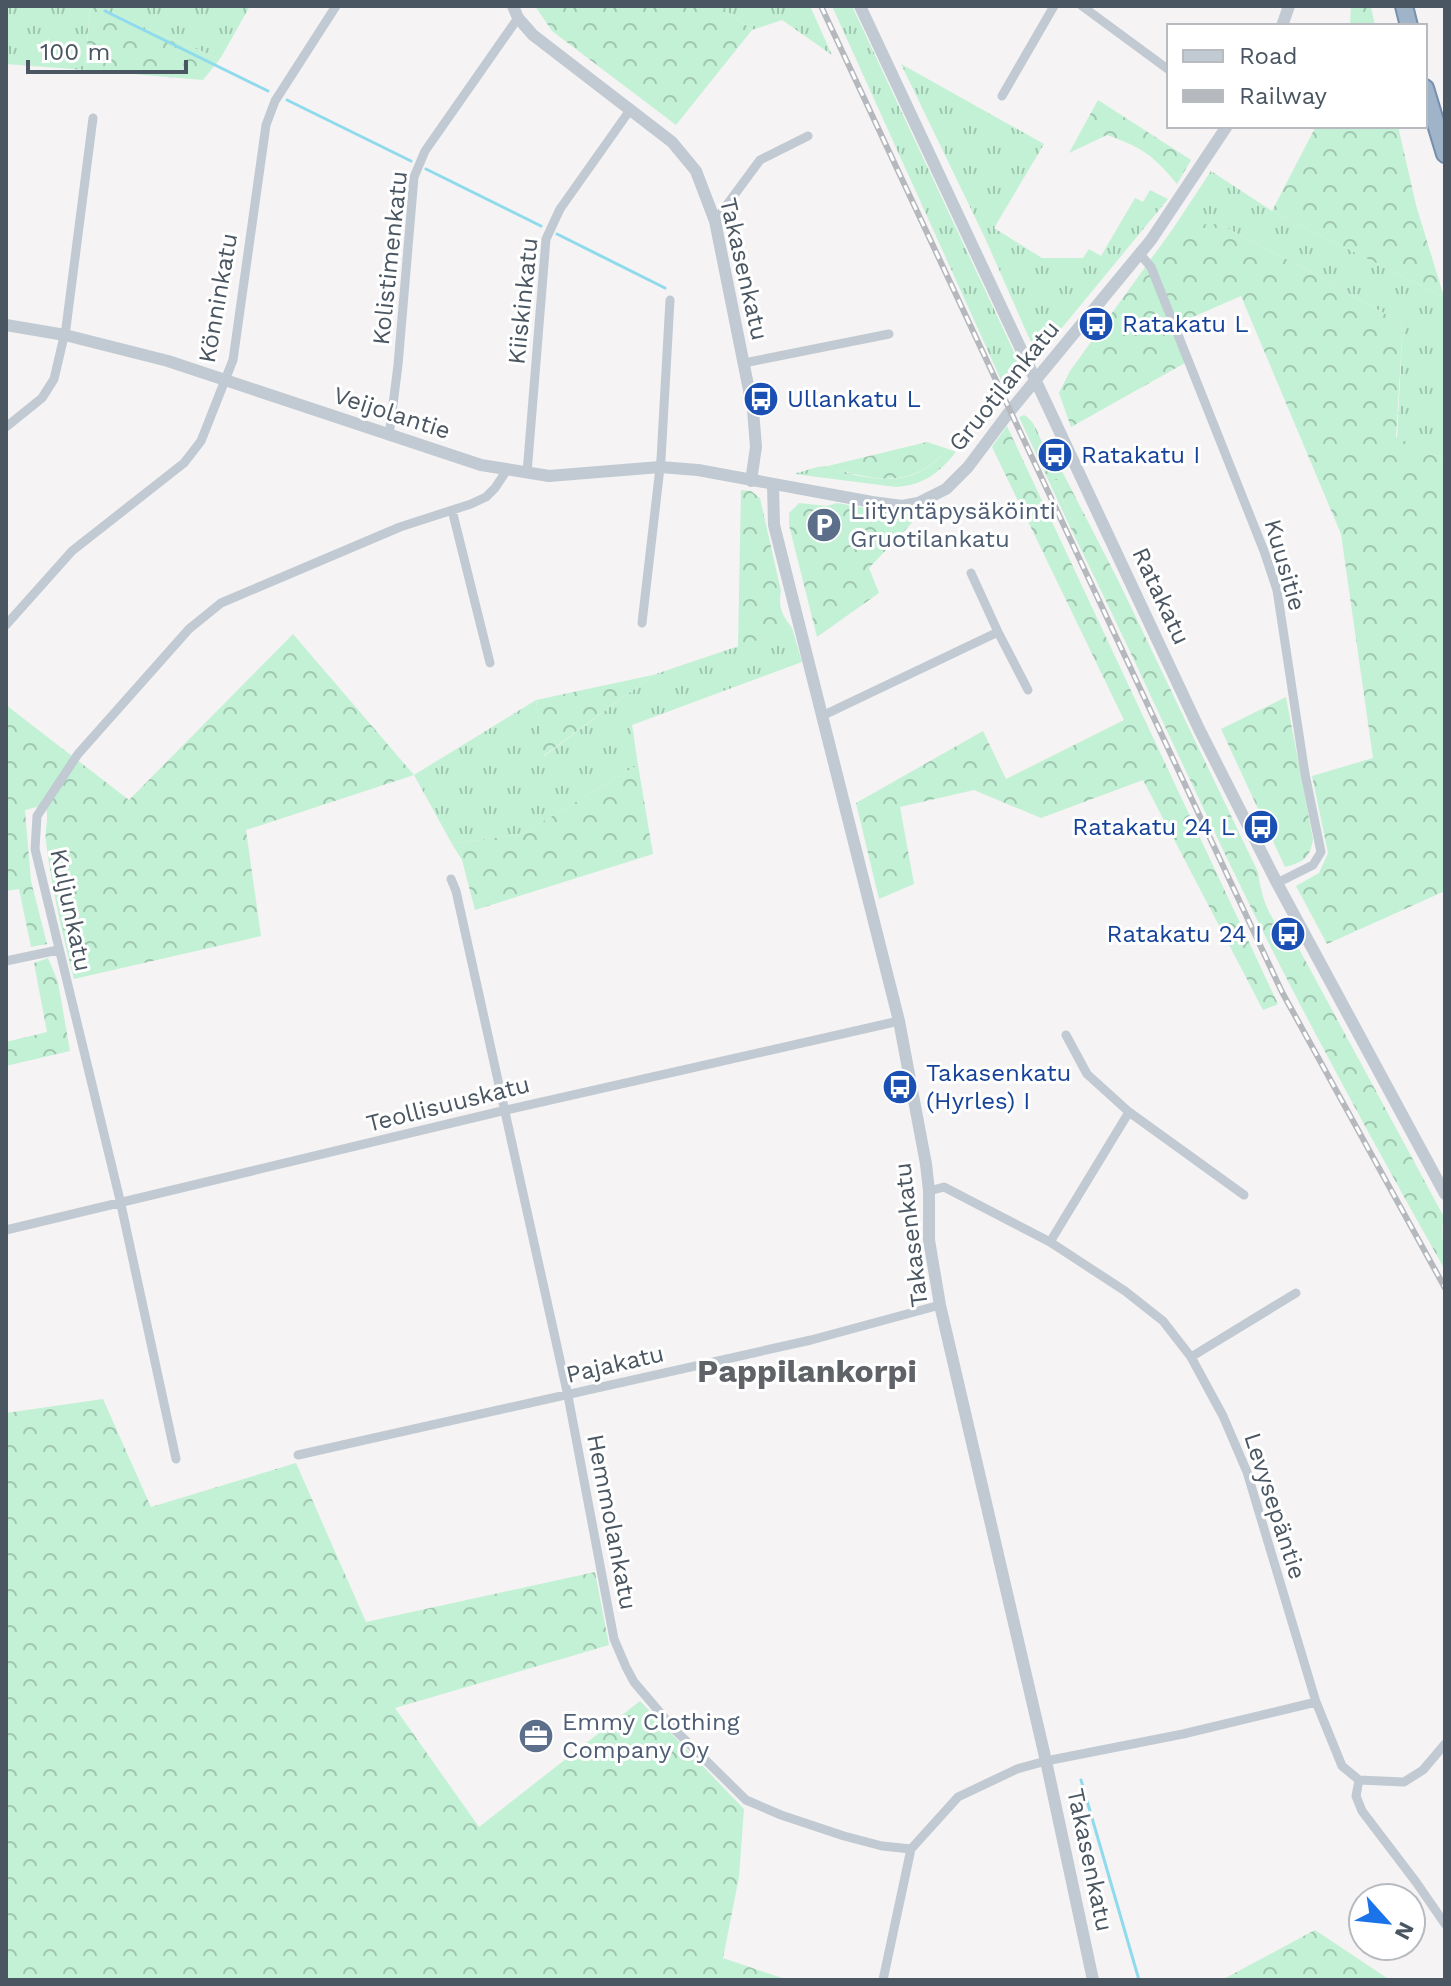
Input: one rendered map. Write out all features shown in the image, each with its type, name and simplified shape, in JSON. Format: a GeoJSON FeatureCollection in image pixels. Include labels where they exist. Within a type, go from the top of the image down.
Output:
{"type":"FeatureCollection","features":[{"type":"Feature","properties":{"kind":"highway"},"geometry":{"type":"LineString","coordinates":[[1427,95],[1445,154]]}},
{"type":"Feature","properties":{"kind":"street","name":"Könninkatu"},"geometry":{"type":"LineString","coordinates":[[6,625],[72,551],[193,454],[233,360],[266,125],[275,101],[336,6]]}},
{"type":"Feature","properties":{"kind":"street","name":"Ratakatu"},"geometry":{"type":"LineString","coordinates":[[860,6],[1199,729],[1277,883],[1445,1194]]}},
{"type":"Feature","properties":{"kind":"street"},"geometry":{"type":"LineString","coordinates":[[1002,96],[1054,6]]}},
{"type":"Feature","properties":{"kind":"street"},"geometry":{"type":"LineString","coordinates":[[1082,6],[1167,69]]}},
{"type":"Feature","properties":{"kind":"street","name":"Takasenkatu"},"geometry":{"type":"LineString","coordinates":[[516,12],[533,35],[672,142],[696,171],[715,221],[753,410],[756,447],[751,481]]}},
{"type":"Feature","properties":{"kind":"street","name":"Kolistimenkatu"},"geometry":{"type":"LineString","coordinates":[[389,436],[414,177],[425,151],[516,12]]}},
{"type":"Feature","properties":{"kind":"street","name":"Kiiskinkatu"},"geometry":{"type":"LineString","coordinates":[[527,473],[546,239],[560,209],[630,110]]}},
{"type":"Feature","properties":{"kind":"street"},"geometry":{"type":"LineString","coordinates":[[6,427],[42,398],[54,379],[65,335],[93,118]]}},
{"type":"Feature","properties":{"kind":"street","name":"Gruotilankatu"},"geometry":{"type":"LineString","coordinates":[[773,485],[902,506],[931,498],[946,489],[968,467],[1010,411],[1140,254],[1177,204],[1226,128]]}},
{"type":"Feature","properties":{"kind":"street"},"geometry":{"type":"LineString","coordinates":[[715,221],[760,160],[808,136]]}},
{"type":"Feature","properties":{"kind":"street","name":"Kuusitie"},"geometry":{"type":"LineString","coordinates":[[1140,254],[1151,267],[1277,590],[1305,774],[1321,852],[1313,865],[1277,883]]}},
{"type":"Feature","properties":{"kind":"street"},"geometry":{"type":"LineString","coordinates":[[642,623],[660,467],[670,300]]}},
{"type":"Feature","properties":{"kind":"street","name":"Veijolantie"},"geometry":{"type":"LineString","coordinates":[[6,325],[138,352],[481,465],[549,476],[660,467],[698,470],[773,485]]}},
{"type":"Feature","properties":{"kind":"street"},"geometry":{"type":"LineString","coordinates":[[744,363],[889,334]]}},
{"type":"Feature","properties":{"kind":"street","name":"Kuljunkatu"},"geometry":{"type":"LineString","coordinates":[[176,1459],[120,1200],[35,849],[37,816],[78,754],[189,629],[221,603],[400,527],[486,497],[507,470]]}},
{"type":"Feature","properties":{"kind":"street","name":"Takasenkatu"},"geometry":{"type":"LineString","coordinates":[[773,485],[774,525],[899,1021],[929,1191],[929,1240],[940,1305],[1046,1761],[1093,1980]]}},
{"type":"Feature","properties":{"kind":"street"},"geometry":{"type":"LineString","coordinates":[[452,510],[490,663]]}},
{"type":"Feature","properties":{"kind":"street"},"geometry":{"type":"LineString","coordinates":[[971,573],[1028,690]]}},
{"type":"Feature","properties":{"kind":"street"},"geometry":{"type":"LineString","coordinates":[[824,715],[998,632]]}},
{"type":"Feature","properties":{"kind":"street","name":"Hemmolankatu"},"geometry":{"type":"LineString","coordinates":[[451,879],[506,1110],[568,1396],[614,1639],[634,1682],[674,1729],[746,1800],[844,1836],[882,1846],[911,1849]]}},
{"type":"Feature","properties":{"kind":"street"},"geometry":{"type":"LineString","coordinates":[[6,961],[58,950]]}},
{"type":"Feature","properties":{"kind":"street","name":"Teollisuuskatu"},"geometry":{"type":"LineString","coordinates":[[6,1230],[120,1200],[899,1021]]}},
{"type":"Feature","properties":{"kind":"street"},"geometry":{"type":"LineString","coordinates":[[1066,1035],[1087,1074],[1129,1112],[1244,1195]]}},
{"type":"Feature","properties":{"kind":"street"},"geometry":{"type":"LineString","coordinates":[[1050,1242],[1129,1112]]}},
{"type":"Feature","properties":{"kind":"street","name":"Levysepäntie"},"geometry":{"type":"LineString","coordinates":[[929,1191],[944,1187],[1050,1242],[1125,1291],[1163,1321],[1191,1357],[1223,1416],[1247,1472],[1316,1702],[1342,1766],[1359,1780]]}},
{"type":"Feature","properties":{"kind":"street"},"geometry":{"type":"LineString","coordinates":[[1191,1357],[1296,1293]]}},
{"type":"Feature","properties":{"kind":"street","name":"Pajakatu"},"geometry":{"type":"LineString","coordinates":[[298,1455],[811,1340],[940,1305]]}},
{"type":"Feature","properties":{"kind":"street"},"geometry":{"type":"LineString","coordinates":[[883,1980],[911,1849],[958,1797],[992,1779],[1046,1761],[1183,1734],[1316,1702]]}},
{"type":"Feature","properties":{"kind":"street"},"geometry":{"type":"LineString","coordinates":[[1445,1744],[1423,1770],[1404,1782],[1359,1780],[1356,1796],[1362,1811],[1445,1924]]}},
{"type":"Feature","properties":{"kind":"green space"},"geometry":{"type":"Polygon","coordinates":[[[6,6],[90,7],[85,70],[6,64],[6,6]]]}},
{"type":"Feature","properties":{"kind":"green space"},"geometry":{"type":"Polygon","coordinates":[[[88,6],[107,6],[106,11],[220,59],[203,80],[85,70],[88,6]]]}},
{"type":"Feature","properties":{"kind":"green space"},"geometry":{"type":"Polygon","coordinates":[[[107,6],[250,6],[220,59],[106,11],[107,6]]]}},
{"type":"Feature","properties":{"kind":"green space"},"geometry":{"type":"Polygon","coordinates":[[[535,6],[720,6],[752,30],[676,125],[552,31],[535,6]]]}},
{"type":"Feature","properties":{"kind":"green space"},"geometry":{"type":"Polygon","coordinates":[[[720,6],[810,6],[832,55],[782,20],[752,30],[720,6]]]}},
{"type":"Feature","properties":{"kind":"green space"},"geometry":{"type":"Polygon","coordinates":[[[832,6],[852,6],[1021,367],[1008,379],[1010,390],[1007,393],[832,6]]]}},
{"type":"Feature","properties":{"kind":"green space"},"geometry":{"type":"Polygon","coordinates":[[[1351,6],[1371,6],[1375,24],[1350,24],[1351,6]]]}},
{"type":"Feature","properties":{"kind":"green space"},"geometry":{"type":"Polygon","coordinates":[[[901,64],[1044,144],[994,228],[1042,258],[1083,258],[1089,249],[1101,256],[1135,198],[1143,202],[1150,190],[1168,199],[1042,352],[1030,340],[985,238],[901,64]]]}},
{"type":"Feature","properties":{"kind":"green space"},"geometry":{"type":"Polygon","coordinates":[[[1098,100],[1191,160],[1177,184],[1146,154],[1107,135],[1069,153],[1098,100]]]}},
{"type":"Feature","properties":{"kind":"green space"},"geometry":{"type":"Polygon","coordinates":[[[1315,128],[1398,128],[1416,205],[1444,297],[1272,211],[1315,128]]]}},
{"type":"Feature","properties":{"kind":"green space"},"geometry":{"type":"Polygon","coordinates":[[[1211,171],[1272,211],[1444,297],[1445,460],[1397,438],[1403,324],[1219,224],[1172,230],[1211,171]]]}},
{"type":"Feature","properties":{"kind":"green space"},"geometry":{"type":"Polygon","coordinates":[[[1219,224],[1403,324],[1396,437],[1445,460],[1445,891],[1327,944],[1296,886],[1319,873],[1328,853],[1312,776],[1373,758],[1341,534],[1241,296],[1172,326],[1185,363],[1071,427],[1059,393],[1070,371],[1172,230],[1185,225],[1219,224]]]}},
{"type":"Feature","properties":{"kind":"green space"},"geometry":{"type":"Polygon","coordinates":[[[1024,415],[1029,418],[1064,475],[1054,480],[1075,527],[1071,529],[1019,417],[1024,415]]]}},
{"type":"Feature","properties":{"kind":"green space"},"geometry":{"type":"Polygon","coordinates":[[[1007,426],[1278,1004],[1263,1010],[1143,780],[1041,818],[974,790],[900,807],[914,884],[879,899],[856,803],[983,731],[1006,779],[1124,720],[992,447],[1007,426]]]}},
{"type":"Feature","properties":{"kind":"green space"},"geometry":{"type":"Polygon","coordinates":[[[927,442],[948,449],[921,471],[907,476],[877,478],[828,466],[927,442]]]}},
{"type":"Feature","properties":{"kind":"green space"},"geometry":{"type":"Polygon","coordinates":[[[948,449],[956,452],[937,472],[923,481],[906,486],[794,474],[825,466],[869,478],[895,479],[928,467],[948,449]]]}},
{"type":"Feature","properties":{"kind":"green space"},"geometry":{"type":"Polygon","coordinates":[[[1064,475],[1118,580],[1258,872],[1270,914],[1298,947],[1444,1217],[1445,1270],[1331,1063],[1224,852],[1071,529],[1075,527],[1054,480],[1064,475]]]}},
{"type":"Feature","properties":{"kind":"green space"},"geometry":{"type":"Polygon","coordinates":[[[741,490],[751,491],[760,498],[781,591],[781,607],[792,628],[738,647],[741,490]]]}},
{"type":"Feature","properties":{"kind":"green space"},"geometry":{"type":"Polygon","coordinates":[[[799,503],[827,506],[837,503],[899,514],[924,510],[869,568],[879,593],[817,637],[789,525],[789,513],[799,503]]]}},
{"type":"Feature","properties":{"kind":"green space"},"geometry":{"type":"Polygon","coordinates":[[[792,628],[802,662],[632,725],[638,765],[522,834],[452,844],[414,775],[536,700],[544,756],[653,675],[792,628]]]}},
{"type":"Feature","properties":{"kind":"green space"},"geometry":{"type":"Polygon","coordinates":[[[293,634],[414,775],[246,830],[261,936],[74,979],[51,877],[45,805],[25,810],[31,881],[47,944],[31,947],[19,889],[6,891],[6,705],[129,800],[293,634]]]}},
{"type":"Feature","properties":{"kind":"green space"},"geometry":{"type":"Polygon","coordinates":[[[653,675],[543,756],[536,700],[653,675]]]}},
{"type":"Feature","properties":{"kind":"green space"},"geometry":{"type":"Polygon","coordinates":[[[1286,697],[1313,839],[1305,859],[1285,867],[1221,729],[1286,697]]]}},
{"type":"Feature","properties":{"kind":"green space"},"geometry":{"type":"Polygon","coordinates":[[[638,765],[653,854],[475,910],[462,860],[452,844],[522,834],[638,765]]]}},
{"type":"Feature","properties":{"kind":"green space"},"geometry":{"type":"Polygon","coordinates":[[[48,958],[58,982],[70,1051],[6,1066],[6,1042],[47,1032],[34,963],[48,958]]]}},
{"type":"Feature","properties":{"kind":"green space"},"geometry":{"type":"Polygon","coordinates":[[[103,1399],[151,1507],[296,1463],[366,1622],[595,1572],[609,1645],[395,1708],[479,1827],[640,1701],[744,1809],[739,1877],[723,1958],[788,1980],[6,1980],[6,1413],[103,1399]]]}},
{"type":"Feature","properties":{"kind":"green space"},"geometry":{"type":"Polygon","coordinates":[[[1315,1930],[1347,1951],[1347,1962],[1363,1962],[1390,1980],[1222,1980],[1315,1930]]]}},
{"type":"Feature","properties":{"kind":"waterway"},"geometry":{"type":"LineString","coordinates":[[105,11],[268,91]]}},
{"type":"Feature","properties":{"kind":"waterway"},"geometry":{"type":"LineString","coordinates":[[287,100],[411,161]]}},
{"type":"Feature","properties":{"kind":"waterway"},"geometry":{"type":"LineString","coordinates":[[426,169],[541,226]]}},
{"type":"Feature","properties":{"kind":"waterway"},"geometry":{"type":"LineString","coordinates":[[557,234],[665,288]]}},
{"type":"Feature","properties":{"kind":"waterway"},"geometry":{"type":"LineString","coordinates":[[1081,1780],[1139,1980]]}},
{"type":"Feature","properties":{"kind":"railway"},"geometry":{"type":"LineString","coordinates":[[821,6],[1282,992],[1445,1288]]}},
{"type":"Feature","properties":{"kind":"place","name":"Ratakatu L"},"geometry":{"type":"Point","coordinates":[1096,324]}},
{"type":"Feature","properties":{"kind":"place","name":"Ullankatu L"},"geometry":{"type":"Point","coordinates":[761,399]}},
{"type":"Feature","properties":{"kind":"place","name":"Ratakatu I"},"geometry":{"type":"Point","coordinates":[1055,455]}},
{"type":"Feature","properties":{"kind":"place","name":"Liityntäpysäköinti Gruotilankatu"},"geometry":{"type":"Point","coordinates":[824,525]}},
{"type":"Feature","properties":{"kind":"place","name":"Ratakatu 24 L"},"geometry":{"type":"Point","coordinates":[1261,827]}},
{"type":"Feature","properties":{"kind":"place","name":"Ratakatu 24 I"},"geometry":{"type":"Point","coordinates":[1288,934]}},
{"type":"Feature","properties":{"kind":"place","name":"Takasenkatu (Hyrles) I"},"geometry":{"type":"Point","coordinates":[900,1087]}},
{"type":"Feature","properties":{"kind":"place","name":"Emmy Clothing Company Oy"},"geometry":{"type":"Point","coordinates":[536,1736]}},
{"type":"Feature","properties":{"kind":"district","name":"Pappilankorpi"},"geometry":{"type":"Point","coordinates":[807,1371]}}]}
